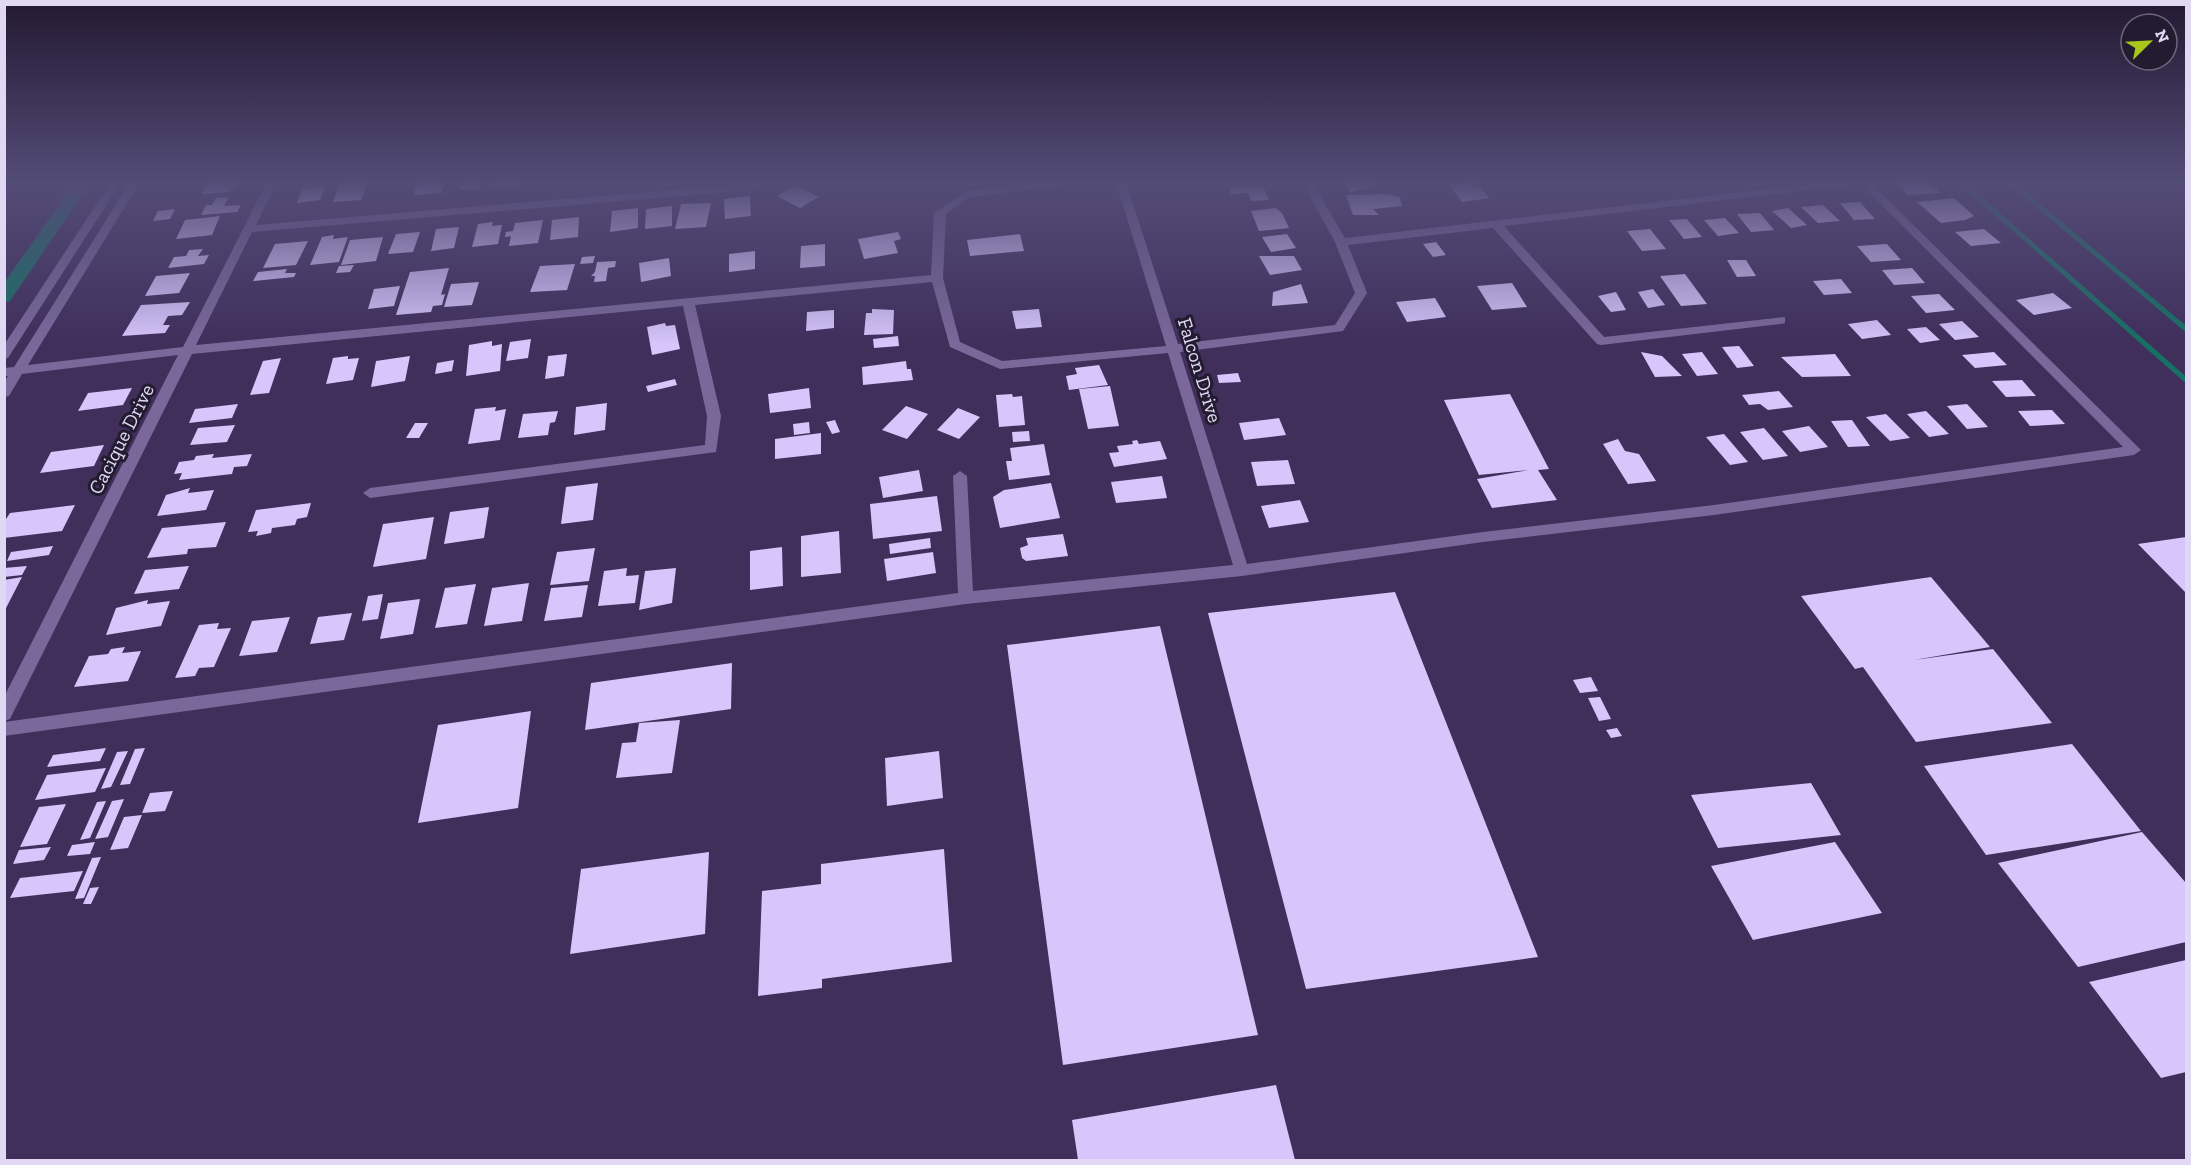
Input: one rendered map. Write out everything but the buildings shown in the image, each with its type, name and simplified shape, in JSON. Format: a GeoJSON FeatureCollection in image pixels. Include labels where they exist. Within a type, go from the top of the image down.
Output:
{"type":"FeatureCollection","features":[{"type":"Feature","properties":{"kind":"street"},"geometry":{"type":"LineString","coordinates":[[4,355],[81,236]]}},
{"type":"Feature","properties":{"kind":"street"},"geometry":{"type":"LineString","coordinates":[[4,393],[102,236]]}},
{"type":"Feature","properties":{"kind":"street","name":"Cacique Drive"},"geometry":{"type":"LineString","coordinates":[[4,714],[244,236]]}},
{"type":"Feature","properties":{"kind":"street"},"geometry":{"type":"LineString","coordinates":[[939,236],[937,279],[954,344],[1000,365],[1173,349],[1339,328],[1361,293],[1338,236]]}},
{"type":"Feature","properties":{"kind":"street","name":"Falcon Drive"},"geometry":{"type":"LineString","coordinates":[[1138,236],[1242,570]]}},
{"type":"Feature","properties":{"kind":"street"},"geometry":{"type":"LineString","coordinates":[[1341,242],[1390,236]]}},
{"type":"Feature","properties":{"kind":"street"},"geometry":{"type":"LineString","coordinates":[[1507,236],[1600,341],[1781,320]]}},
{"type":"Feature","properties":{"kind":"street"},"geometry":{"type":"LineString","coordinates":[[4,729],[966,598],[1242,570],[1483,537],[1714,510],[2134,450],[1919,236]]}},
{"type":"Feature","properties":{"kind":"street"},"geometry":{"type":"LineString","coordinates":[[4,372],[188,350],[937,279]]}},
{"type":"Feature","properties":{"kind":"street"},"geometry":{"type":"LineString","coordinates":[[370,492],[711,449],[714,416],[688,303]]}},
{"type":"Feature","properties":{"kind":"street"},"geometry":{"type":"LineString","coordinates":[[960,476],[966,598]]}},
{"type":"Feature","properties":{"kind":"waterway"},"geometry":{"type":"LineString","coordinates":[[4,297],[46,236]]}},
{"type":"Feature","properties":{"kind":"waterway"},"geometry":{"type":"LineString","coordinates":[[2023,236],[2186,380]]}},
{"type":"Feature","properties":{"kind":"waterway"},"geometry":{"type":"LineString","coordinates":[[2075,236],[2186,329]]}}]}
